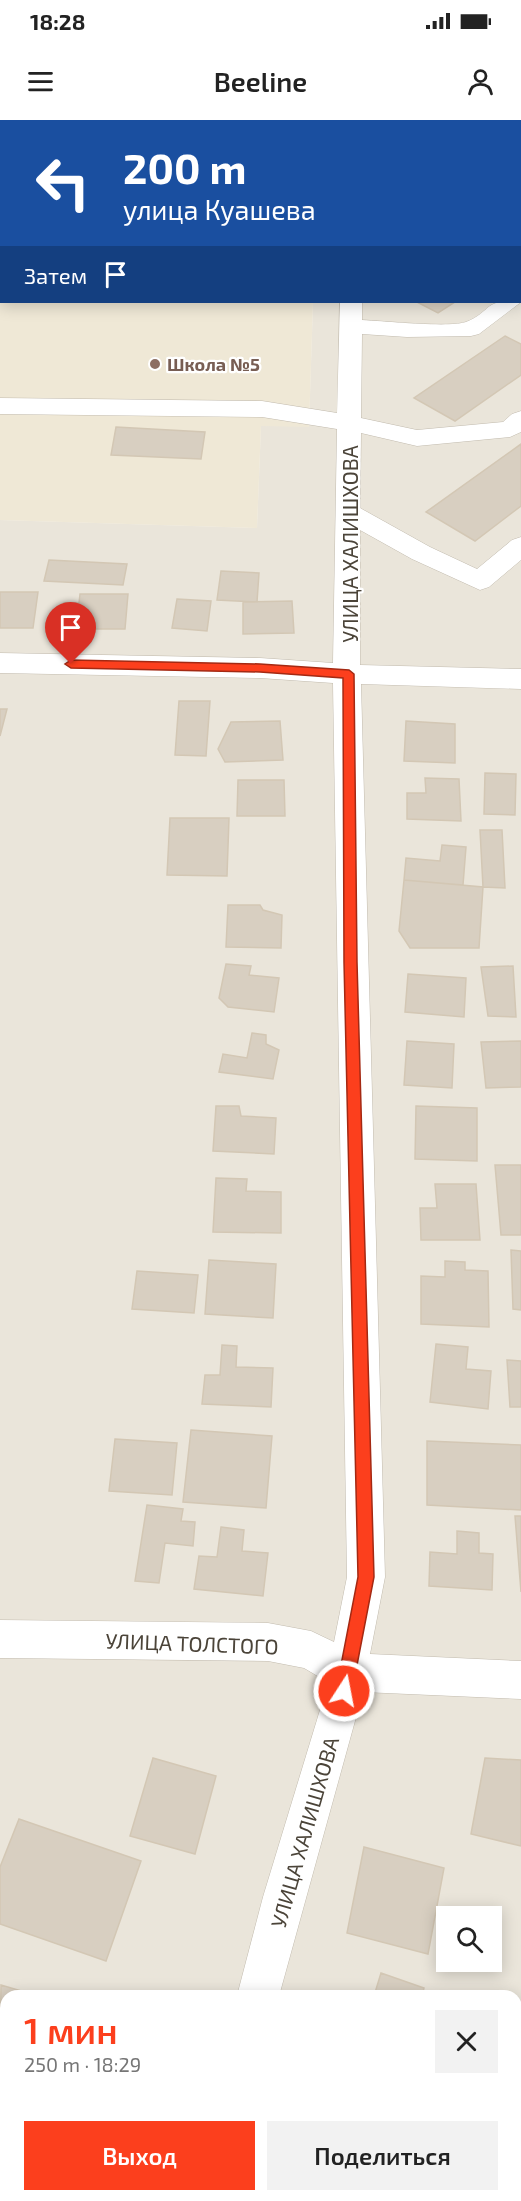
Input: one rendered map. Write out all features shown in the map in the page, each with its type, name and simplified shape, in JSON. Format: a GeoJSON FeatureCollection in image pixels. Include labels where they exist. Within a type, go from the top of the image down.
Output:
{"type":"FeatureCollection","features":[{"type":"Feature","properties":{"kind":"street"},"geometry":{"type":"LineString","coordinates":[[351,314],[407,330],[471,328],[508,303]]}},
{"type":"Feature","properties":{"kind":"street","name":"УЛИЦА ХАЛИШХОВА"},"geometry":{"type":"LineString","coordinates":[[260,1990],[284,1897],[340,1710],[366,1577],[351,962],[348,512],[351,314]]}},
{"type":"Feature","properties":{"kind":"street"},"geometry":{"type":"LineString","coordinates":[[0,405],[262,409],[350,423],[417,438],[510,429],[521,419]]}},
{"type":"Feature","properties":{"kind":"street"},"geometry":{"type":"LineString","coordinates":[[348,512],[421,554],[480,580],[521,575]]}},
{"type":"Feature","properties":{"kind":"street"},"geometry":{"type":"LineString","coordinates":[[480,580],[521,546]]}},
{"type":"Feature","properties":{"kind":"street"},"geometry":{"type":"LineString","coordinates":[[0,663],[260,668],[349,674],[521,679]]}},
{"type":"Feature","properties":{"kind":"street","name":"УЛИЦА ТОЛСТОГО"},"geometry":{"type":"LineString","coordinates":[[0,1639],[268,1642],[311,1650],[347,1672],[521,1680]]}},
{"type":"Feature","properties":{"kind":"shaded area","name":"Школа №5"},"geometry":{"type":"Polygon","coordinates":[[[0,303],[313,303],[309,427],[261,426],[257,528],[0,520],[0,303]]]}},
{"type":"Feature","properties":{"kind":"shaded area"},"geometry":{"type":"Polygon","coordinates":[[[313,303],[521,303],[521,1990],[0,1990],[0,520],[257,528],[261,426],[309,426],[313,303]]]}},
{"type":"Feature","properties":{"kind":"building"},"geometry":{"type":"Polygon","coordinates":[[[419,303],[453,303],[438,313],[419,303]]]}},
{"type":"Feature","properties":{"kind":"building"},"geometry":{"type":"Polygon","coordinates":[[[505,336],[521,344],[521,375],[455,421],[414,398],[505,336]]]}},
{"type":"Feature","properties":{"kind":"building"},"geometry":{"type":"Polygon","coordinates":[[[116,427],[205,432],[201,459],[111,455],[116,427]]]}},
{"type":"Feature","properties":{"kind":"building"},"geometry":{"type":"Polygon","coordinates":[[[521,444],[521,506],[475,541],[426,512],[521,444]]]}},
{"type":"Feature","properties":{"kind":"building"},"geometry":{"type":"Polygon","coordinates":[[[49,560],[127,564],[123,585],[44,581],[49,560]]]}},
{"type":"Feature","properties":{"kind":"building"},"geometry":{"type":"Polygon","coordinates":[[[221,571],[259,573],[257,602],[217,600],[221,571]]]}},
{"type":"Feature","properties":{"kind":"building"},"geometry":{"type":"Polygon","coordinates":[[[0,592],[38,592],[33,628],[0,628],[0,592]]]}},
{"type":"Feature","properties":{"kind":"building"},"geometry":{"type":"Polygon","coordinates":[[[80,594],[128,594],[125,629],[87,629],[88,615],[63,615],[64,603],[79,603],[80,594]]]}},
{"type":"Feature","properties":{"kind":"building"},"geometry":{"type":"Polygon","coordinates":[[[177,599],[211,601],[207,631],[172,628],[177,599]]]}},
{"type":"Feature","properties":{"kind":"building"},"geometry":{"type":"Polygon","coordinates":[[[292,601],[294,633],[243,634],[243,602],[292,601]]]}},
{"type":"Feature","properties":{"kind":"building"},"geometry":{"type":"Polygon","coordinates":[[[179,701],[210,701],[206,756],[175,755],[179,701]]]}},
{"type":"Feature","properties":{"kind":"building"},"geometry":{"type":"Polygon","coordinates":[[[0,709],[7,709],[0,736],[0,709]]]}},
{"type":"Feature","properties":{"kind":"building"},"geometry":{"type":"Polygon","coordinates":[[[280,721],[283,760],[225,762],[218,749],[231,722],[280,721]]]}},
{"type":"Feature","properties":{"kind":"building"},"geometry":{"type":"Polygon","coordinates":[[[406,721],[455,724],[455,763],[404,761],[406,721]]]}},
{"type":"Feature","properties":{"kind":"building"},"geometry":{"type":"Polygon","coordinates":[[[485,773],[516,774],[515,815],[484,814],[485,773]]]}},
{"type":"Feature","properties":{"kind":"building"},"geometry":{"type":"Polygon","coordinates":[[[425,778],[459,779],[461,821],[407,819],[407,793],[426,793],[425,778]]]}},
{"type":"Feature","properties":{"kind":"building"},"geometry":{"type":"Polygon","coordinates":[[[238,780],[284,780],[285,816],[237,816],[238,780]]]}},
{"type":"Feature","properties":{"kind":"building"},"geometry":{"type":"Polygon","coordinates":[[[170,818],[229,818],[227,876],[167,875],[170,818]]]}},
{"type":"Feature","properties":{"kind":"building"},"geometry":{"type":"Polygon","coordinates":[[[480,830],[502,830],[505,888],[483,887],[480,830]]]}},
{"type":"Feature","properties":{"kind":"building"},"geometry":{"type":"Polygon","coordinates":[[[442,845],[466,847],[463,885],[404,880],[406,858],[440,861],[442,845]]]}},
{"type":"Feature","properties":{"kind":"building"},"geometry":{"type":"Polygon","coordinates":[[[404,880],[483,887],[479,948],[410,948],[399,931],[404,880]]]}},
{"type":"Feature","properties":{"kind":"building"},"geometry":{"type":"Polygon","coordinates":[[[228,905],[260,905],[263,910],[282,915],[281,948],[226,947],[228,905]]]}},
{"type":"Feature","properties":{"kind":"building"},"geometry":{"type":"Polygon","coordinates":[[[226,964],[251,966],[249,975],[279,978],[274,1012],[228,1007],[219,998],[226,964]]]}},
{"type":"Feature","properties":{"kind":"building"},"geometry":{"type":"Polygon","coordinates":[[[513,966],[516,1017],[488,1016],[481,967],[513,966]]]}},
{"type":"Feature","properties":{"kind":"building"},"geometry":{"type":"Polygon","coordinates":[[[408,974],[466,978],[464,1017],[405,1012],[408,974]]]}},
{"type":"Feature","properties":{"kind":"building"},"geometry":{"type":"Polygon","coordinates":[[[252,1033],[266,1035],[266,1044],[279,1050],[273,1079],[219,1072],[223,1054],[247,1058],[252,1033]]]}},
{"type":"Feature","properties":{"kind":"building"},"geometry":{"type":"Polygon","coordinates":[[[407,1041],[454,1044],[452,1088],[404,1085],[407,1041]]]}},
{"type":"Feature","properties":{"kind":"building"},"geometry":{"type":"Polygon","coordinates":[[[521,1041],[521,1087],[486,1088],[481,1042],[521,1041]]]}},
{"type":"Feature","properties":{"kind":"building"},"geometry":{"type":"Polygon","coordinates":[[[216,1106],[239,1106],[241,1116],[276,1118],[274,1154],[213,1151],[216,1106]]]}},
{"type":"Feature","properties":{"kind":"building"},"geometry":{"type":"Polygon","coordinates":[[[416,1106],[477,1108],[477,1161],[415,1159],[416,1106]]]}},
{"type":"Feature","properties":{"kind":"building"},"geometry":{"type":"Polygon","coordinates":[[[495,1165],[521,1165],[521,1235],[501,1235],[495,1165]]]}},
{"type":"Feature","properties":{"kind":"building"},"geometry":{"type":"Polygon","coordinates":[[[216,1178],[247,1179],[246,1191],[281,1192],[281,1233],[213,1232],[216,1178]]]}},
{"type":"Feature","properties":{"kind":"building"},"geometry":{"type":"Polygon","coordinates":[[[435,1184],[476,1184],[480,1240],[421,1240],[420,1208],[437,1208],[435,1184]]]}},
{"type":"Feature","properties":{"kind":"building"},"geometry":{"type":"Polygon","coordinates":[[[511,1250],[521,1251],[521,1310],[513,1309],[511,1250]]]}},
{"type":"Feature","properties":{"kind":"building"},"geometry":{"type":"Polygon","coordinates":[[[209,1260],[276,1264],[273,1318],[205,1314],[209,1260]]]}},
{"type":"Feature","properties":{"kind":"building"},"geometry":{"type":"Polygon","coordinates":[[[445,1261],[465,1262],[465,1270],[488,1271],[489,1327],[421,1324],[421,1276],[445,1277],[445,1261]]]}},
{"type":"Feature","properties":{"kind":"building"},"geometry":{"type":"Polygon","coordinates":[[[137,1271],[198,1275],[194,1313],[132,1309],[137,1271]]]}},
{"type":"Feature","properties":{"kind":"building"},"geometry":{"type":"Polygon","coordinates":[[[436,1344],[468,1347],[466,1369],[491,1371],[488,1409],[430,1402],[436,1344]]]}},
{"type":"Feature","properties":{"kind":"building"},"geometry":{"type":"Polygon","coordinates":[[[222,1345],[237,1346],[236,1367],[273,1368],[271,1407],[202,1404],[205,1375],[220,1375],[222,1345]]]}},
{"type":"Feature","properties":{"kind":"building"},"geometry":{"type":"Polygon","coordinates":[[[507,1360],[521,1361],[521,1407],[510,1407],[507,1360]]]}},
{"type":"Feature","properties":{"kind":"building"},"geometry":{"type":"Polygon","coordinates":[[[191,1430],[272,1436],[266,1508],[183,1502],[191,1430]]]}},
{"type":"Feature","properties":{"kind":"building"},"geometry":{"type":"Polygon","coordinates":[[[115,1439],[177,1443],[172,1495],[109,1491],[115,1439]]]}},
{"type":"Feature","properties":{"kind":"building"},"geometry":{"type":"Polygon","coordinates":[[[427,1441],[521,1445],[521,1510],[427,1505],[427,1441]]]}},
{"type":"Feature","properties":{"kind":"building"},"geometry":{"type":"Polygon","coordinates":[[[147,1505],[183,1509],[181,1521],[195,1522],[193,1546],[165,1543],[159,1583],[135,1581],[147,1505]]]}},
{"type":"Feature","properties":{"kind":"building"},"geometry":{"type":"Polygon","coordinates":[[[515,1516],[521,1516],[521,1592],[515,1516]]]}},
{"type":"Feature","properties":{"kind":"building"},"geometry":{"type":"Polygon","coordinates":[[[221,1527],[244,1530],[242,1551],[268,1553],[263,1596],[194,1589],[199,1556],[217,1557],[221,1527]]]}},
{"type":"Feature","properties":{"kind":"building"},"geometry":{"type":"Polygon","coordinates":[[[457,1531],[479,1533],[479,1553],[493,1554],[492,1590],[429,1586],[430,1552],[457,1554],[457,1531]]]}},
{"type":"Feature","properties":{"kind":"building"},"geometry":{"type":"Polygon","coordinates":[[[153,1758],[216,1776],[195,1854],[130,1836],[153,1758]]]}},
{"type":"Feature","properties":{"kind":"building"},"geometry":{"type":"Polygon","coordinates":[[[485,1758],[521,1760],[521,1846],[471,1834],[485,1758]]]}},
{"type":"Feature","properties":{"kind":"building"},"geometry":{"type":"Polygon","coordinates":[[[19,1819],[141,1861],[106,1961],[0,1924],[0,1867],[19,1819]]]}},
{"type":"Feature","properties":{"kind":"building"},"geometry":{"type":"Polygon","coordinates":[[[364,1847],[444,1868],[428,1954],[347,1933],[364,1847]]]}},
{"type":"Feature","properties":{"kind":"building"},"geometry":{"type":"Polygon","coordinates":[[[381,1973],[424,1988],[424,1990],[376,1990],[381,1973]]]}},
{"type":"Feature","properties":{"kind":"building"},"geometry":{"type":"Polygon","coordinates":[[[1,1985],[18,1990],[1,1990],[1,1985]]]}},
{"type":"Feature","properties":{"kind":"place","name":"Школа №5"},"geometry":{"type":"Point","coordinates":[155,364]}},
{"type":"Feature","properties":{"kind":"route"},"geometry":{"type":"LineString","coordinates":[[71,664],[260,668],[349,674],[351,962],[366,1577],[344,1691]]}}]}
